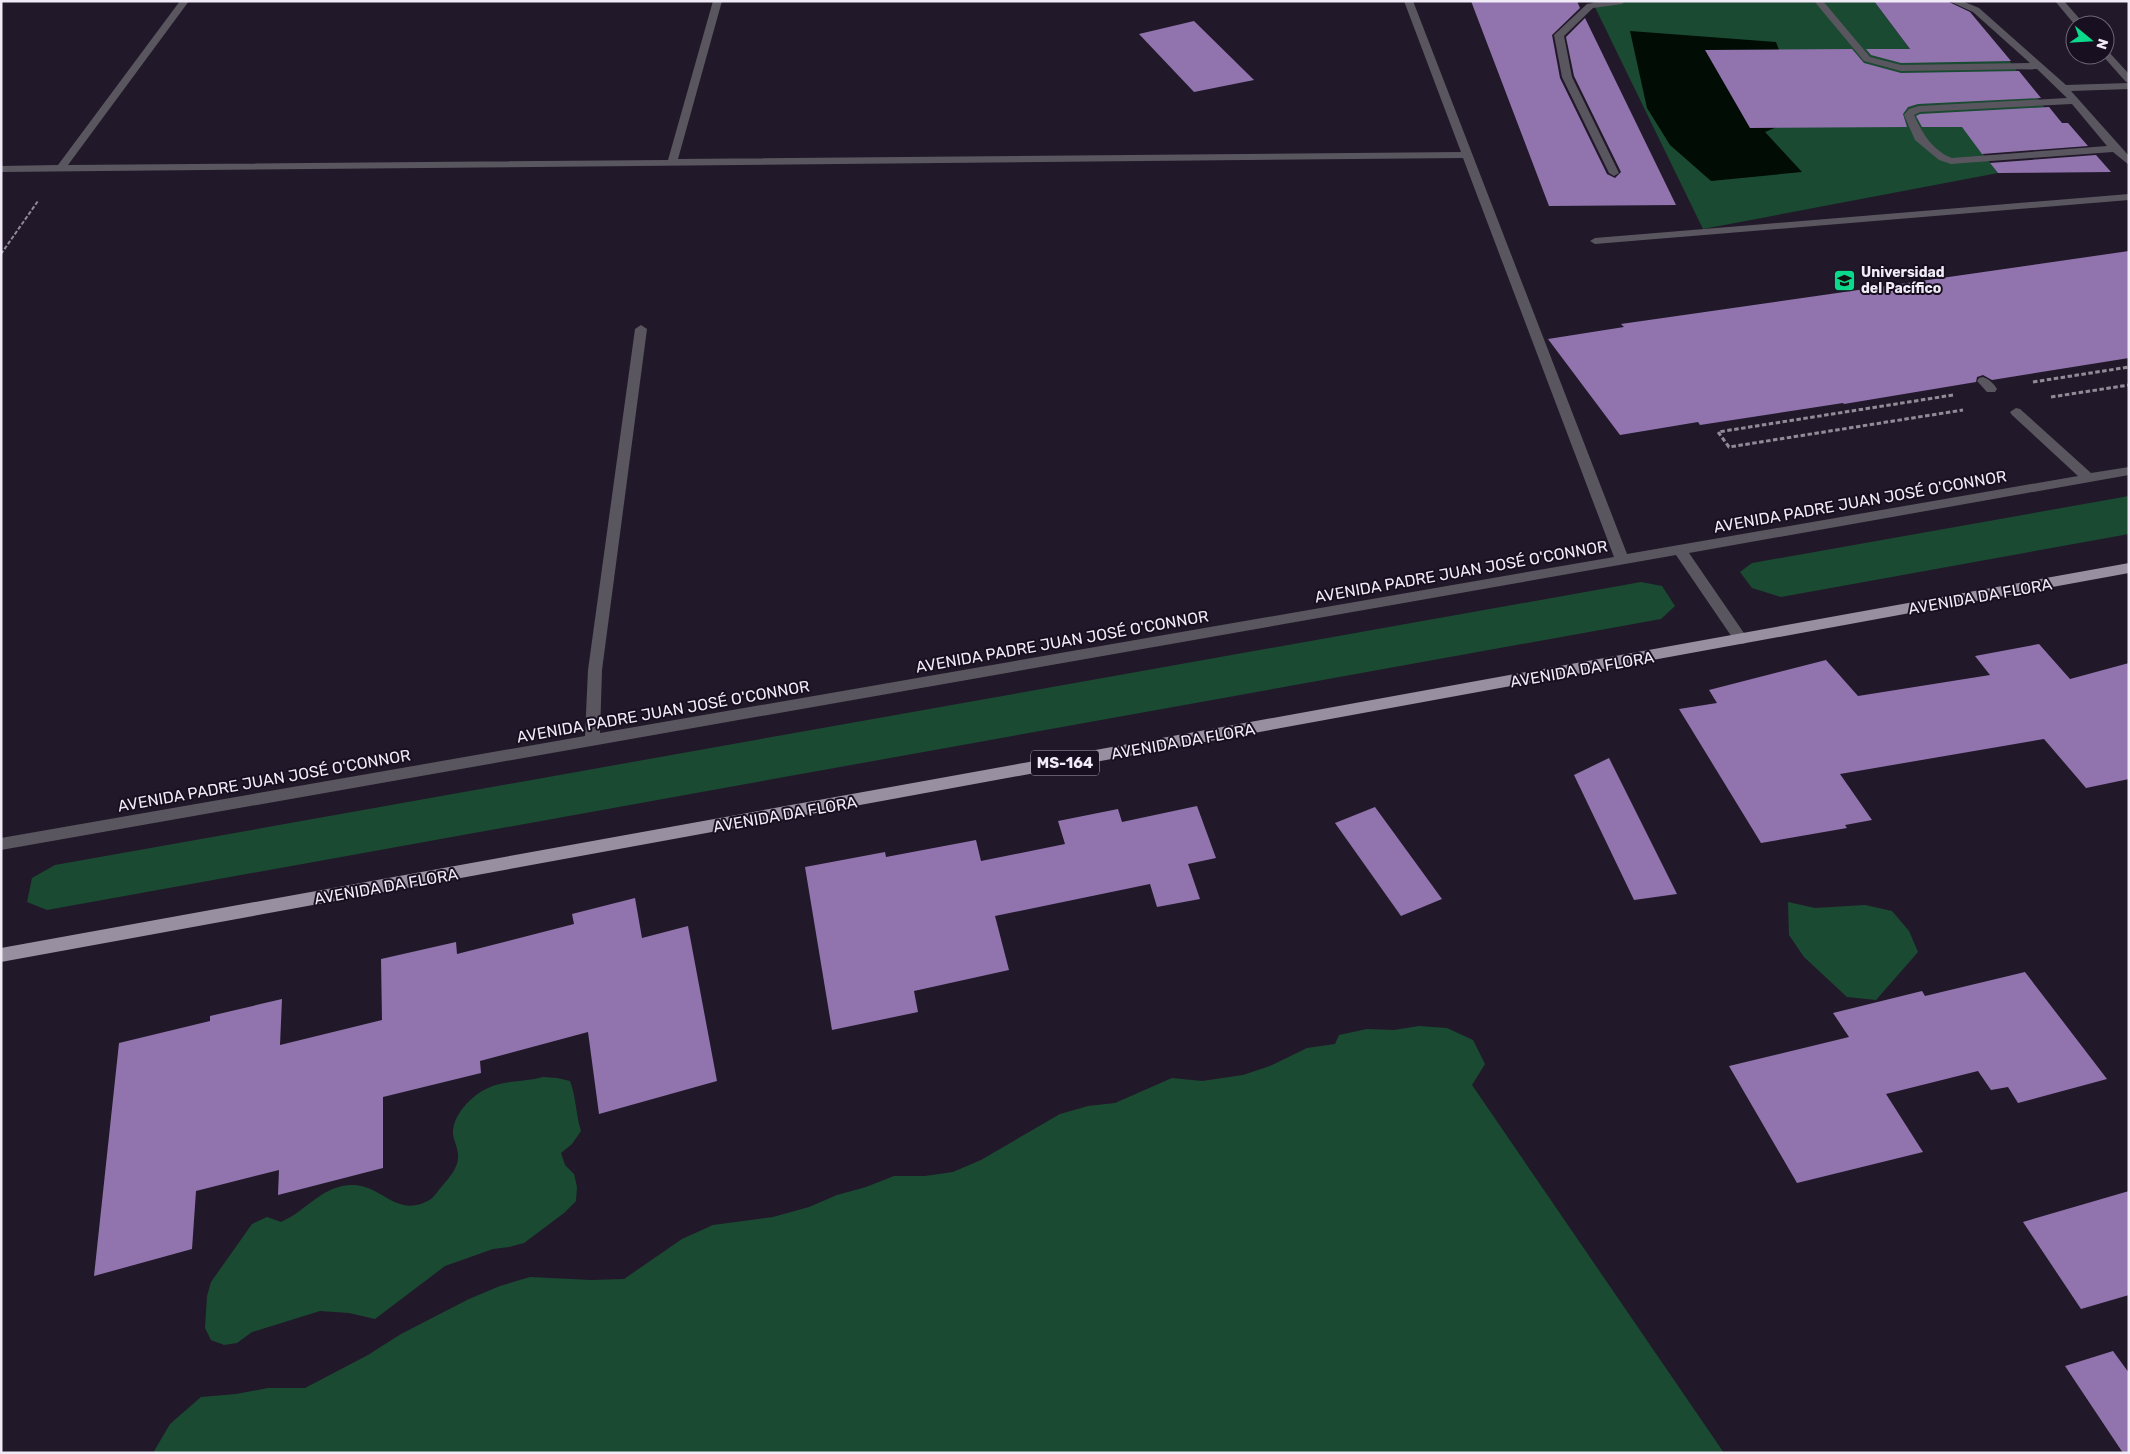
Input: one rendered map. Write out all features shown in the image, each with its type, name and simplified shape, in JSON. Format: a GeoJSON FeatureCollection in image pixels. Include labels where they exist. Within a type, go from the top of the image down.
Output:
{"type":"FeatureCollection","features":[{"type":"Feature","properties":{"kind":"main road","name":"AVENIDA DA FLORA"},"geometry":{"type":"LineString","coordinates":[[1,955],[2129,568]]}},
{"type":"Feature","properties":{"kind":"street"},"geometry":{"type":"LineString","coordinates":[[61,168],[185,1]]}},
{"type":"Feature","properties":{"kind":"street"},"geometry":{"type":"LineString","coordinates":[[672,163],[718,1]]}},
{"type":"Feature","properties":{"kind":"street"},"geometry":{"type":"LineString","coordinates":[[1408,1],[1622,560]]}},
{"type":"Feature","properties":{"kind":"street"},"geometry":{"type":"LineString","coordinates":[[1614,173],[1566,77],[1559,35],[1590,6],[1622,1]]}},
{"type":"Feature","properties":{"kind":"street"},"geometry":{"type":"LineString","coordinates":[[1818,1],[1867,59],[1881,64],[1901,68],[2038,66]]}},
{"type":"Feature","properties":{"kind":"street"},"geometry":{"type":"LineString","coordinates":[[1953,1],[1976,10],[2064,88],[2115,149],[2129,162]]}},
{"type":"Feature","properties":{"kind":"street"},"geometry":{"type":"LineString","coordinates":[[2059,1],[2071,15]]}},
{"type":"Feature","properties":{"kind":"street"},"geometry":{"type":"LineString","coordinates":[[2115,64],[2129,80]]}},
{"type":"Feature","properties":{"kind":"street"},"geometry":{"type":"LineString","coordinates":[[2064,88],[2129,86]]}},
{"type":"Feature","properties":{"kind":"street"},"geometry":{"type":"LineString","coordinates":[[2074,100],[1919,109],[1912,111],[1909,115],[1919,138],[1943,158],[1951,161],[2115,149]]}},
{"type":"Feature","properties":{"kind":"street"},"geometry":{"type":"LineString","coordinates":[[1,169],[1467,155]]}},
{"type":"Feature","properties":{"kind":"street"},"geometry":{"type":"LineString","coordinates":[[1596,241],[2129,197]]}},
{"type":"Feature","properties":{"kind":"street"},"geometry":{"type":"LineString","coordinates":[[592,741],[595,670],[641,329]]}},
{"type":"Feature","properties":{"kind":"street"},"geometry":{"type":"LineString","coordinates":[[2016,412],[2088,478]]}},
{"type":"Feature","properties":{"kind":"street","name":"AVENIDA PADRE JUAN JOSÉ O'CONNOR"},"geometry":{"type":"LineString","coordinates":[[1,844],[2129,471]]}},
{"type":"Feature","properties":{"kind":"street"},"geometry":{"type":"LineString","coordinates":[[1680,550],[1742,639]]}},
{"type":"Feature","properties":{"kind":"path"},"geometry":{"type":"LineString","coordinates":[[1,254],[61,168]]}},
{"type":"Feature","properties":{"kind":"path"},"geometry":{"type":"LineString","coordinates":[[1968,415],[1963,410],[1729,447],[1718,432],[1987,385],[2129,367]]}},
{"type":"Feature","properties":{"kind":"path"},"geometry":{"type":"LineString","coordinates":[[2050,402],[2046,398],[2129,385]]}},
{"type":"Feature","properties":{"kind":"green space"},"geometry":{"type":"Polygon","coordinates":[[[1592,1],[1874,1],[1917,59],[2008,59],[2056,123],[1960,124],[1998,173],[1703,229],[1592,1]]]}},
{"type":"Feature","properties":{"kind":"green space"},"geometry":{"type":"Polygon","coordinates":[[[2129,496],[2129,534],[1781,597],[1752,588],[1740,572],[1752,563],[2129,496]]]}},
{"type":"Feature","properties":{"kind":"green space"},"geometry":{"type":"Polygon","coordinates":[[[1641,582],[1662,586],[1675,606],[1661,619],[47,910],[27,902],[32,878],[55,865],[1641,582]]]}},
{"type":"Feature","properties":{"kind":"green space"},"geometry":{"type":"Polygon","coordinates":[[[1788,902],[1815,908],[1865,905],[1892,911],[1909,931],[1918,952],[1876,1000],[1847,997],[1804,957],[1789,935],[1788,902]]]}},
{"type":"Feature","properties":{"kind":"green space"},"geometry":{"type":"Polygon","coordinates":[[[1419,1026],[1447,1028],[1473,1040],[1485,1064],[1472,1085],[1724,1453],[153,1453],[170,1424],[201,1397],[236,1394],[268,1388],[305,1388],[368,1355],[401,1334],[469,1299],[500,1286],[530,1277],[591,1280],[624,1279],[682,1239],[713,1225],[773,1217],[809,1207],[837,1195],[866,1187],[894,1176],[925,1176],[953,1172],[981,1160],[1060,1114],[1088,1106],[1115,1103],[1172,1078],[1202,1081],[1243,1075],[1270,1066],[1307,1048],[1335,1044],[1339,1035],[1367,1029],[1394,1030],[1419,1026]]]}},
{"type":"Feature","properties":{"kind":"green space"},"geometry":{"type":"Polygon","coordinates":[[[543,1077],[570,1081],[581,1131],[572,1144],[561,1153],[565,1165],[574,1174],[577,1187],[576,1201],[564,1213],[524,1243],[493,1249],[445,1266],[375,1319],[349,1313],[320,1311],[252,1332],[237,1343],[224,1345],[211,1340],[205,1328],[207,1296],[211,1282],[252,1224],[267,1217],[281,1222],[332,1189],[342,1186],[363,1186],[399,1204],[409,1206],[431,1199],[456,1166],[458,1155],[453,1134],[456,1120],[464,1106],[476,1095],[495,1085],[543,1077]]]}},
{"type":"Feature","properties":{"kind":"shaded area"},"geometry":{"type":"Polygon","coordinates":[[[1630,31],[1776,42],[1796,96],[1782,125],[1765,132],[1802,172],[1711,181],[1670,145],[1647,108],[1630,31]]]}},
{"type":"Feature","properties":{"kind":"building"},"geometry":{"type":"Polygon","coordinates":[[[1471,1],[1577,1],[1580,8],[1552,35],[1560,78],[1607,174],[1615,178],[1621,172],[1574,76],[1566,37],[1585,18],[1676,205],[1549,206],[1471,1]]]}},
{"type":"Feature","properties":{"kind":"building"},"geometry":{"type":"Polygon","coordinates":[[[1874,1],[1947,1],[1970,12],[2011,61],[1901,63],[1871,55],[1866,49],[1910,49],[1874,1]]]}},
{"type":"Feature","properties":{"kind":"building"},"geometry":{"type":"Polygon","coordinates":[[[1194,21],[1254,80],[1194,92],[1139,34],[1194,21]]]}},
{"type":"Feature","properties":{"kind":"building"},"geometry":{"type":"Polygon","coordinates":[[[1852,49],[1864,63],[1901,73],[2019,71],[2041,98],[1918,104],[1908,107],[1903,114],[1907,127],[1750,128],[1705,50],[1852,49]]]}},
{"type":"Feature","properties":{"kind":"building"},"geometry":{"type":"Polygon","coordinates":[[[2049,107],[2062,123],[2068,123],[2088,146],[1982,154],[1962,127],[1922,127],[1916,116],[1920,114],[2049,107]]]}},
{"type":"Feature","properties":{"kind":"building"},"geometry":{"type":"Polygon","coordinates":[[[2096,155],[2111,172],[1998,173],[1990,163],[2096,155]]]}},
{"type":"Feature","properties":{"kind":"building"},"geometry":{"type":"Polygon","coordinates":[[[2129,251],[2129,358],[1992,380],[1983,375],[1977,377],[1976,382],[1844,404],[1700,425],[1698,422],[1620,435],[1548,339],[1624,327],[1621,324],[2129,251]]]}},
{"type":"Feature","properties":{"kind":"building"},"geometry":{"type":"Polygon","coordinates":[[[2039,644],[2070,679],[2129,663],[2129,779],[2086,788],[2044,739],[1840,774],[1872,820],[1845,825],[1847,828],[1761,843],[1679,709],[1717,703],[1709,690],[1826,660],[1858,696],[1990,675],[1975,656],[2039,644]]]}},
{"type":"Feature","properties":{"kind":"building"},"geometry":{"type":"Polygon","coordinates":[[[1609,758],[1677,894],[1634,900],[1574,775],[1609,758]]]}},
{"type":"Feature","properties":{"kind":"building"},"geometry":{"type":"Polygon","coordinates":[[[1197,806],[1216,858],[1188,864],[1200,899],[1157,907],[1150,884],[995,916],[1009,970],[914,991],[918,1012],[832,1030],[805,867],[885,852],[886,857],[976,840],[981,861],[1065,844],[1058,821],[1118,809],[1122,822],[1197,806]]]}},
{"type":"Feature","properties":{"kind":"building"},"geometry":{"type":"Polygon","coordinates":[[[1375,807],[1442,899],[1401,916],[1335,823],[1375,807]]]}},
{"type":"Feature","properties":{"kind":"building"},"geometry":{"type":"Polygon","coordinates":[[[635,898],[642,938],[688,926],[717,1081],[599,1114],[588,1032],[480,1061],[481,1073],[383,1097],[383,1168],[278,1195],[279,1170],[196,1191],[192,1249],[94,1276],[119,1043],[210,1021],[210,1016],[282,999],[280,1045],[382,1020],[381,959],[456,942],[457,954],[574,924],[572,914],[635,898]]]}},
{"type":"Feature","properties":{"kind":"building"},"geometry":{"type":"Polygon","coordinates":[[[2025,972],[2107,1079],[2018,1103],[2008,1087],[1991,1090],[1978,1071],[1886,1094],[1923,1152],[1797,1183],[1729,1066],[1849,1037],[1833,1013],[1922,991],[1925,996],[2025,972]]]}},
{"type":"Feature","properties":{"kind":"building"},"geometry":{"type":"Polygon","coordinates":[[[2129,1191],[2129,1295],[2081,1309],[2023,1222],[2129,1191]]]}},
{"type":"Feature","properties":{"kind":"building"},"geometry":{"type":"Polygon","coordinates":[[[2113,1351],[2129,1373],[2129,1453],[2123,1453],[2065,1366],[2113,1351]]]}},
{"type":"Feature","properties":{"kind":"place","name":"Universidad del Pacífico"},"geometry":{"type":"Point","coordinates":[1845,280]}}]}
